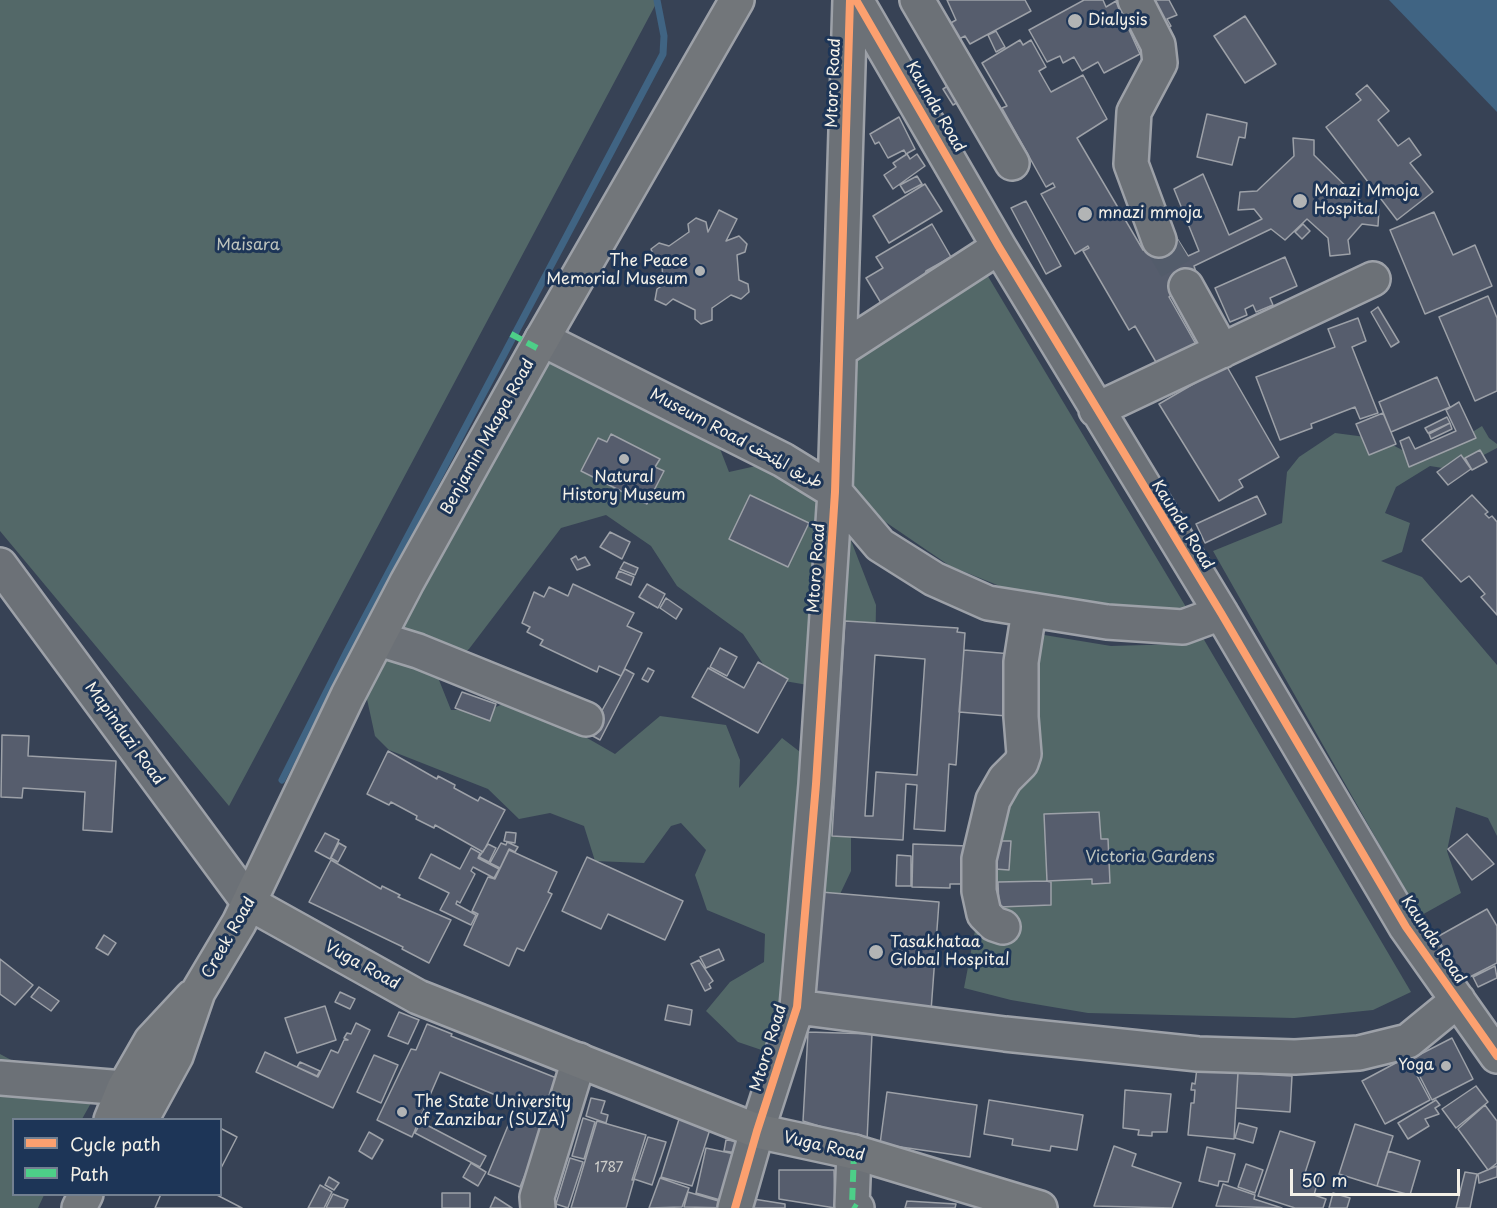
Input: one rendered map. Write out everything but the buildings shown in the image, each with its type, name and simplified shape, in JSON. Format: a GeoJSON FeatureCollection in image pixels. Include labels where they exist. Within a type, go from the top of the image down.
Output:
{"type":"FeatureCollection","features":[{"type":"Feature","properties":{"kind":"main road","name":"Benjamin Mkapa Road"},"geometry":{"type":"LineString","coordinates":[[254,894],[348,695],[407,582],[542,339],[737,0]]}},
{"type":"Feature","properties":{"kind":"main road","name":"Creek Road"},"geometry":{"type":"LineString","coordinates":[[142,1118],[176,1056],[198,992],[254,894]]}},
{"type":"Feature","properties":{"kind":"main road","name":"Vuga Road"},"geometry":{"type":"LineString","coordinates":[[254,894],[418,997],[757,1131],[854,1152],[983,1200],[1040,1208]]}},
{"type":"Feature","properties":{"kind":"main road","name":"Creek Road"},"geometry":{"type":"LineString","coordinates":[[111,1118],[124,1088],[154,1036],[198,992]]}},
{"type":"Feature","properties":{"kind":"street"},"geometry":{"type":"LineString","coordinates":[[917,0],[1012,163]]}},
{"type":"Feature","properties":{"kind":"street"},"geometry":{"type":"LineString","coordinates":[[1135,0],[1158,45],[1160,63],[1134,112],[1131,164],[1159,240]]}},
{"type":"Feature","properties":{"kind":"street","name":"Kaunda Road"},"geometry":{"type":"LineString","coordinates":[[865,4],[999,247],[1221,613],[1406,927],[1495,1050]]}},
{"type":"Feature","properties":{"kind":"street","name":"Mtoro Road"},"geometry":{"type":"LineString","coordinates":[[735,1208],[797,1007],[816,784],[835,492],[840,350],[865,4]]}},
{"type":"Feature","properties":{"kind":"street"},"geometry":{"type":"LineString","coordinates":[[840,350],[999,247]]}},
{"type":"Feature","properties":{"kind":"street"},"geometry":{"type":"LineString","coordinates":[[1096,410],[1374,279]]}},
{"type":"Feature","properties":{"kind":"street"},"geometry":{"type":"LineString","coordinates":[[1186,286],[1222,351]]}},
{"type":"Feature","properties":{"kind":"street","name":"Museum Road طريق المتحف"},"geometry":{"type":"LineString","coordinates":[[542,339],[783,460],[835,492],[880,545],[934,579],[988,603],[1107,622],[1183,627],[1221,613]]}},
{"type":"Feature","properties":{"kind":"street","name":"Mapinduzi Road"},"geometry":{"type":"LineString","coordinates":[[0,565],[254,894]]}},
{"type":"Feature","properties":{"kind":"street"},"geometry":{"type":"LineString","coordinates":[[1003,927],[994,924],[984,914],[979,891],[979,859],[993,800],[1005,779],[1022,763],[1024,754],[1021,663],[1029,611]]}},
{"type":"Feature","properties":{"kind":"street"},"geometry":{"type":"LineString","coordinates":[[379,639],[418,651],[586,720]]}},
{"type":"Feature","properties":{"kind":"street"},"geometry":{"type":"LineString","coordinates":[[797,1007],[1005,1034],[1198,1054],[1295,1057],[1359,1053],[1408,1041],[1458,1000]]}},
{"type":"Feature","properties":{"kind":"street"},"geometry":{"type":"LineString","coordinates":[[538,1202],[579,1060]]}},
{"type":"Feature","properties":{"kind":"street"},"geometry":{"type":"LineString","coordinates":[[0,1078],[124,1088]]}},
{"type":"Feature","properties":{"kind":"street"},"geometry":{"type":"LineString","coordinates":[[854,1152],[852,1205],[857,1208]]}},
{"type":"Feature","properties":{"kind":"green space","name":"Maisara"},"geometry":{"type":"Polygon","coordinates":[[[0,0],[658,0],[229,806],[0,531],[0,0]]]}},
{"type":"Feature","properties":{"kind":"green space"},"geometry":{"type":"Polygon","coordinates":[[[983,268],[1186,607],[1132,613],[1012,591],[950,566],[884,521],[850,483],[855,348],[983,268]]]}},
{"type":"Feature","properties":{"kind":"green space"},"geometry":{"type":"Polygon","coordinates":[[[573,360],[715,436],[729,472],[783,460],[845,525],[876,605],[875,666],[825,688],[773,679],[743,634],[677,586],[651,546],[606,515],[561,528],[469,649],[437,675],[451,710],[489,710],[533,691],[568,727],[615,754],[660,716],[726,725],[740,760],[739,788],[782,738],[817,765],[834,795],[851,837],[851,871],[813,951],[811,1021],[794,1061],[738,1042],[706,1011],[730,982],[764,962],[765,934],[707,910],[695,875],[706,850],[681,823],[671,826],[644,863],[595,861],[584,826],[550,813],[519,819],[488,789],[389,750],[375,736],[362,676],[538,365],[573,360]]]}},
{"type":"Feature","properties":{"kind":"green space"},"geometry":{"type":"Polygon","coordinates":[[[1482,426],[1489,438],[1497,444],[1497,448],[1455,470],[1430,466],[1396,487],[1385,513],[1410,523],[1402,552],[1381,561],[1422,577],[1497,665],[1497,836],[1488,818],[1456,807],[1447,851],[1461,893],[1420,916],[1213,551],[1282,523],[1287,472],[1299,457],[1335,433],[1381,439],[1408,453],[1450,446],[1482,426]]]}},
{"type":"Feature","properties":{"kind":"green space","name":"Victoria Gardens"},"geometry":{"type":"Polygon","coordinates":[[[1032,633],[1111,646],[1181,644],[1203,638],[1411,992],[1373,1010],[1294,1018],[1088,1013],[1011,1000],[964,988],[1032,633]]]}},
{"type":"Feature","properties":{"kind":"green space"},"geometry":{"type":"Polygon","coordinates":[[[0,1054],[91,1103],[83,1118],[12,1118],[12,1196],[44,1196],[38,1208],[0,1208],[0,1054]]]}},
{"type":"Feature","properties":{"kind":"water"},"geometry":{"type":"Polygon","coordinates":[[[1389,0],[1497,0],[1497,112],[1389,0]]]}},
{"type":"Feature","properties":{"kind":"waterway"},"geometry":{"type":"LineString","coordinates":[[282,780],[347,651],[663,54],[664,36],[657,0]]}},
{"type":"Feature","properties":{"kind":"tunnel"},"geometry":{"type":"LineString","coordinates":[[1159,240],[1186,286]]}},
{"type":"Feature","properties":{"kind":"marked path"},"geometry":{"type":"LineString","coordinates":[[511,334],[537,348]]}},
{"type":"Feature","properties":{"kind":"marked path"},"geometry":{"type":"LineString","coordinates":[[854,1152],[852,1205],[857,1208]]}},
{"type":"Feature","properties":{"kind":"cycle path"},"geometry":{"type":"LineString","coordinates":[[735,1208],[797,1007],[816,784],[835,492],[850,0]]}},
{"type":"Feature","properties":{"kind":"cycle path"},"geometry":{"type":"LineString","coordinates":[[856,0],[999,247],[1221,613],[1406,927],[1497,1056]]}},
{"type":"Feature","properties":{"kind":"place","name":"Dialysis"},"geometry":{"type":"Point","coordinates":[1075,21]}},
{"type":"Feature","properties":{"kind":"place","name":"Mnazi Mmoja Hospital"},"geometry":{"type":"Point","coordinates":[1300,201]}},
{"type":"Feature","properties":{"kind":"place","name":"mnazi mmoja"},"geometry":{"type":"Point","coordinates":[1085,214]}},
{"type":"Feature","properties":{"kind":"place","name":"The Peace Memorial Museum"},"geometry":{"type":"Point","coordinates":[700,271]}},
{"type":"Feature","properties":{"kind":"place","name":"Natural History Museum"},"geometry":{"type":"Point","coordinates":[624,459]}},
{"type":"Feature","properties":{"kind":"place","name":"Tasakhataa Global Hospital"},"geometry":{"type":"Point","coordinates":[876,952]}},
{"type":"Feature","properties":{"kind":"place","name":"Yoga"},"geometry":{"type":"Point","coordinates":[1446,1066]}},
{"type":"Feature","properties":{"kind":"place","name":"The State University of Zanzibar (SUZA)"},"geometry":{"type":"Point","coordinates":[402,1112]}}]}
